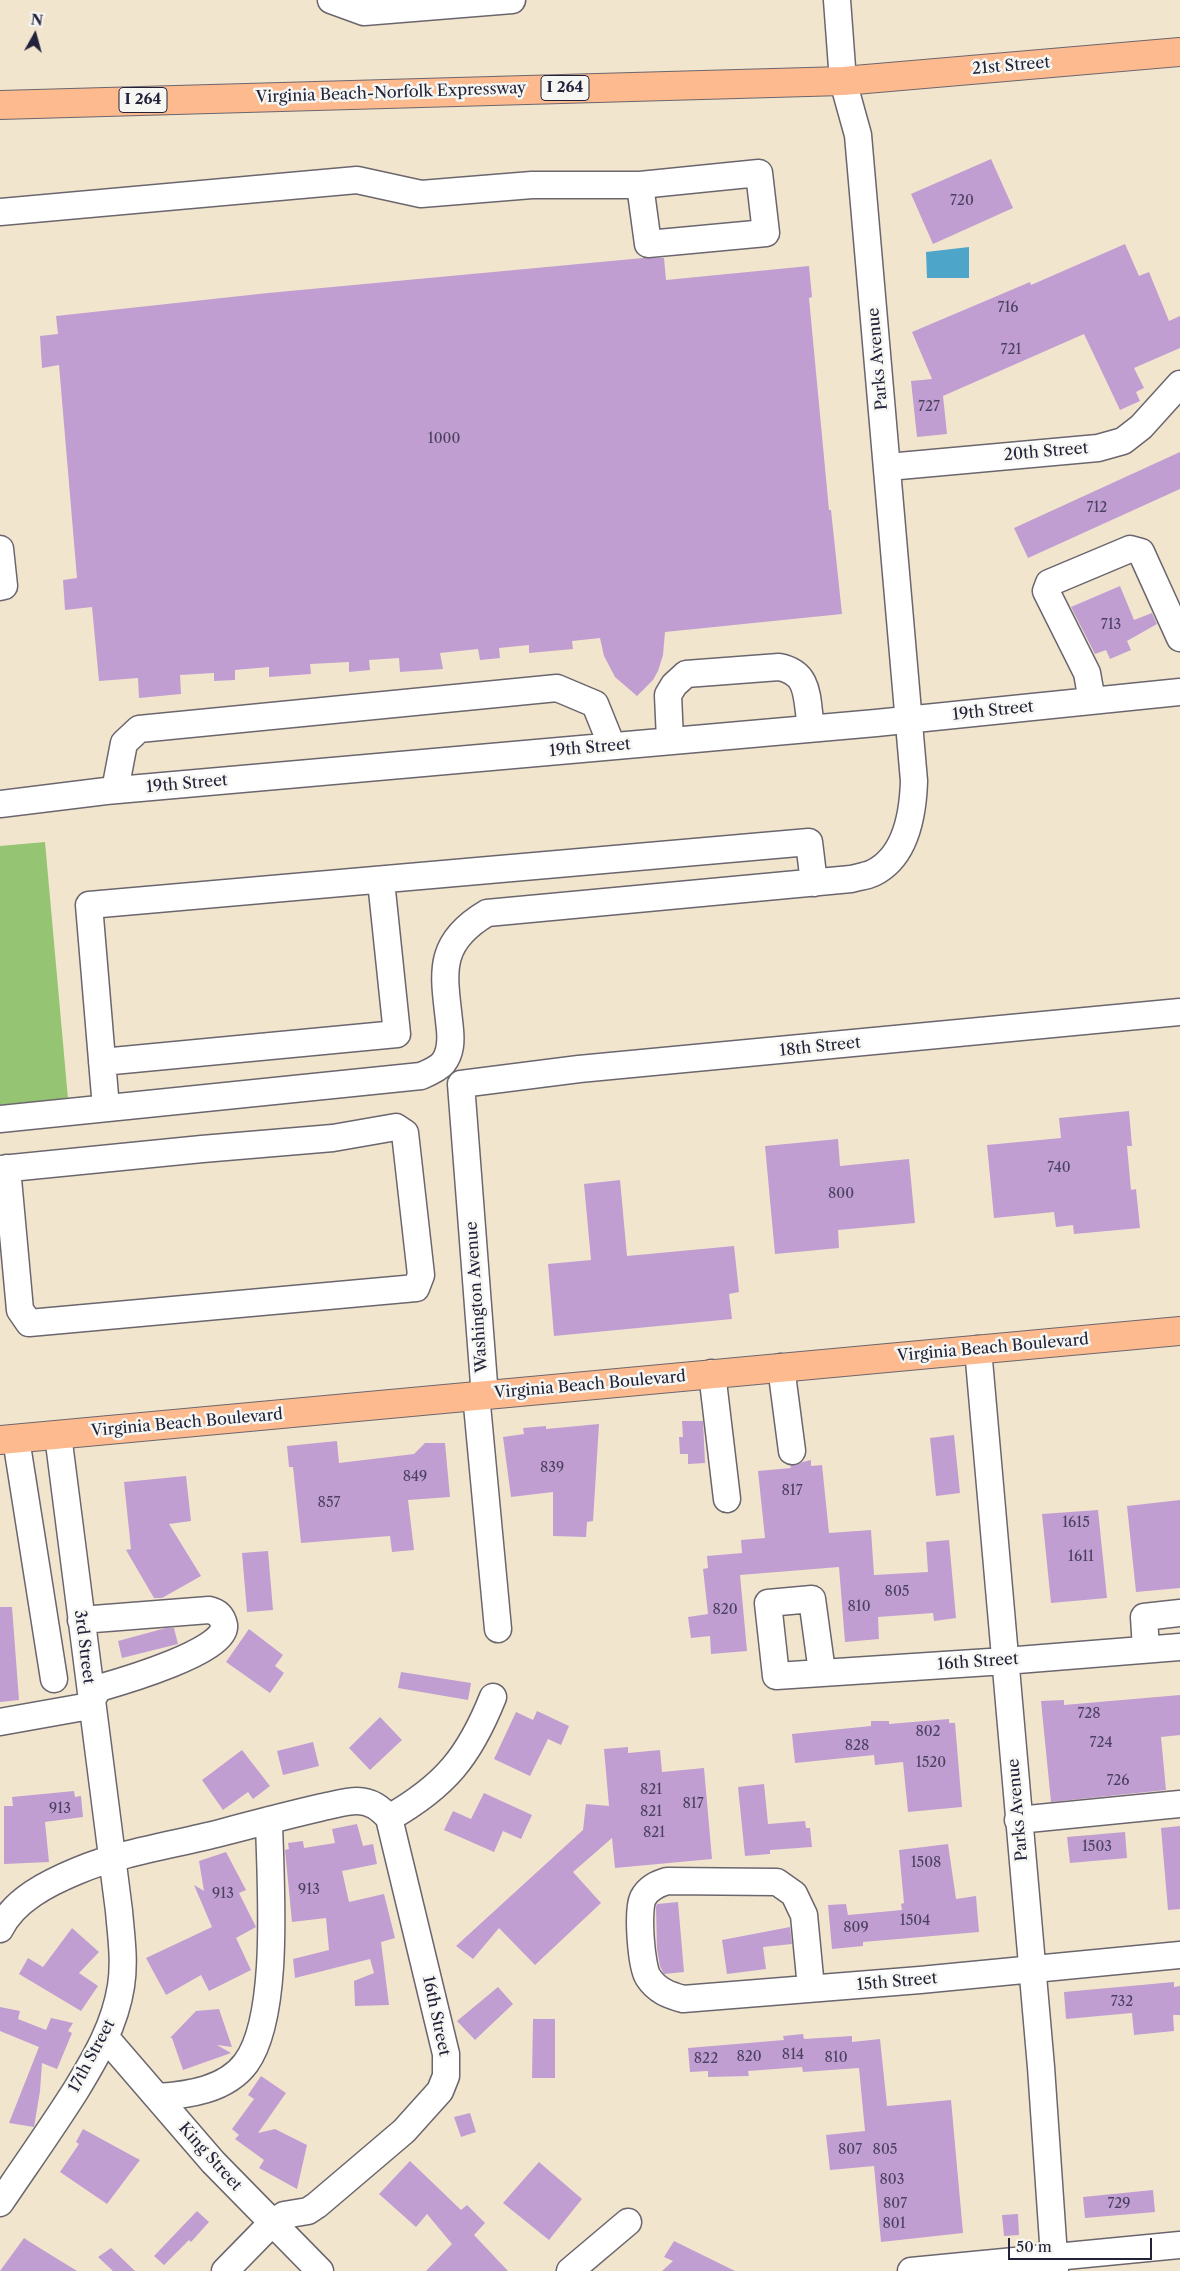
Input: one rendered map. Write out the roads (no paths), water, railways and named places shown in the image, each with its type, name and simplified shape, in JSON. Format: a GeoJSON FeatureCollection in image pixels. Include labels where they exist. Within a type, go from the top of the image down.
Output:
{"type":"FeatureCollection","features":[{"type":"Feature","properties":{"kind":"main road","name":"21st Street"},"geometry":{"type":"LineString","coordinates":[[843,81],[1180,52]]}},
{"type":"Feature","properties":{"kind":"main road","name":"Virginia Beach-Norfolk Expressway"},"geometry":{"type":"LineString","coordinates":[[0,104],[843,81]]}},
{"type":"Feature","properties":{"kind":"main road","name":"Virginia Beach Boulevard"},"geometry":{"type":"LineString","coordinates":[[8,1440],[712,1373],[1180,1331]]}},
{"type":"Feature","properties":{"kind":"street"},"geometry":{"type":"LineString","coordinates":[[330,0],[364,12],[512,0]]}},
{"type":"Feature","properties":{"kind":"street","name":"Parks Avenue"},"geometry":{"type":"LineString","coordinates":[[0,1119],[369,1083],[421,1076],[443,1063],[449,1053],[451,1039],[444,974],[446,959],[452,942],[464,929],[486,913],[851,879],[874,872],[890,860],[910,821],[914,781],[858,135],[843,81],[837,0]]}},
{"type":"Feature","properties":{"kind":"street"},"geometry":{"type":"LineString","coordinates":[[0,212],[357,180],[422,194],[532,185],[640,184],[759,173],[766,233],[648,244],[640,184]]}},
{"type":"Feature","properties":{"kind":"street","name":"20th Street"},"geometry":{"type":"LineString","coordinates":[[888,467],[1098,448],[1123,441],[1141,427],[1180,384]]}},
{"type":"Feature","properties":{"kind":"street"},"geometry":{"type":"LineString","coordinates":[[0,549],[4,586],[0,587]]}},
{"type":"Feature","properties":{"kind":"street"},"geometry":{"type":"LineString","coordinates":[[1092,701],[1087,673],[1046,591],[1049,583],[1130,549],[1141,552],[1180,638]]}},
{"type":"Feature","properties":{"kind":"street"},"geometry":{"type":"LineString","coordinates":[[670,740],[668,695],[674,685],[686,674],[779,667],[792,669],[802,678],[811,727]]}},
{"type":"Feature","properties":{"kind":"street"},"geometry":{"type":"LineString","coordinates":[[115,790],[124,743],[139,729],[557,688],[595,704],[612,746]]}},
{"type":"Feature","properties":{"kind":"street","name":"19th Street"},"geometry":{"type":"LineString","coordinates":[[0,804],[115,790],[811,727],[908,720],[1180,692]]}},
{"type":"Feature","properties":{"kind":"street"},"geometry":{"type":"LineString","coordinates":[[106,1108],[89,905],[381,881],[809,842],[814,883]]}},
{"type":"Feature","properties":{"kind":"street"},"geometry":{"type":"LineString","coordinates":[[102,1062],[397,1034],[381,881]]}},
{"type":"Feature","properties":{"kind":"street","name":"18th Street"},"geometry":{"type":"LineString","coordinates":[[461,1084],[580,1069],[1180,1012]]}},
{"type":"Feature","properties":{"kind":"street","name":"Washington Avenue"},"geometry":{"type":"LineString","coordinates":[[461,1084],[484,1384],[477,1405],[498,1629]]}},
{"type":"Feature","properties":{"kind":"street"},"geometry":{"type":"LineString","coordinates":[[396,1127],[405,1133],[421,1275],[416,1288],[29,1323],[20,1310],[4,1169],[202,1148],[333,1138],[396,1127]]}},
{"type":"Feature","properties":{"kind":"street","name":"Parks Avenue"},"geometry":{"type":"LineString","coordinates":[[978,1350],[1032,1969],[1055,2264]]}},
{"type":"Feature","properties":{"kind":"street"},"geometry":{"type":"LineString","coordinates":[[781,1367],[792,1451]]}},
{"type":"Feature","properties":{"kind":"street"},"geometry":{"type":"LineString","coordinates":[[712,1373],[727,1498]]}},
{"type":"Feature","properties":{"kind":"street","name":"3rd Street"},"geometry":{"type":"LineString","coordinates":[[58,1435],[112,1859]]}},
{"type":"Feature","properties":{"kind":"street"},"geometry":{"type":"LineString","coordinates":[[8,1440],[54,1679]]}},
{"type":"Feature","properties":{"kind":"street","name":"16th Street"},"geometry":{"type":"LineString","coordinates":[[822,1672],[812,1599],[768,1603],[776,1676],[1180,1647]]}},
{"type":"Feature","properties":{"kind":"street"},"geometry":{"type":"LineString","coordinates":[[0,1722],[84,1707],[91,1701],[99,1688],[167,1668],[220,1638],[224,1628],[222,1618],[216,1612],[209,1610],[81,1620]]}},
{"type":"Feature","properties":{"kind":"street"},"geometry":{"type":"LineString","coordinates":[[1146,1649],[1144,1617],[1180,1613]]}},
{"type":"Feature","properties":{"kind":"street"},"geometry":{"type":"LineString","coordinates":[[1,1925],[19,1904],[44,1888],[77,1871],[112,1859],[355,1800],[368,1802],[380,1808],[389,1818],[414,1804],[450,1773],[468,1750],[482,1724],[493,1697]]}},
{"type":"Feature","properties":{"kind":"street"},"geometry":{"type":"LineString","coordinates":[[1018,1820],[1180,1804]]}},
{"type":"Feature","properties":{"kind":"street","name":"16th Street"},"geometry":{"type":"LineString","coordinates":[[225,2271],[272,2223],[284,2215],[308,2211],[404,2131],[440,2091],[446,2076],[446,2054],[389,1818]]}},
{"type":"Feature","properties":{"kind":"street"},"geometry":{"type":"LineString","coordinates":[[156,2097],[196,2092],[217,2085],[236,2072],[245,2063],[256,2046],[262,2027],[272,1931],[268,1820]]}},
{"type":"Feature","properties":{"kind":"street","name":"17th Street"},"geometry":{"type":"LineString","coordinates":[[0,2203],[63,2110],[106,2038],[116,2012],[122,1985],[123,1957],[112,1859]]}},
{"type":"Feature","properties":{"kind":"street","name":"15th Street"},"geometry":{"type":"LineString","coordinates":[[811,1988],[804,1916],[794,1894],[776,1882],[667,1881],[651,1888],[643,1897],[639,1909],[645,1969],[657,1988],[669,1996],[683,1999],[811,1988],[1032,1969],[1180,1955]]}},
{"type":"Feature","properties":{"kind":"street","name":"King Street"},"geometry":{"type":"LineString","coordinates":[[106,2038],[213,2162],[320,2271]]}},
{"type":"Feature","properties":{"kind":"street"},"geometry":{"type":"LineString","coordinates":[[570,2271],[628,2222]]}},
{"type":"Feature","properties":{"kind":"street"},"geometry":{"type":"LineString","coordinates":[[911,2271],[1055,2264],[1180,2245]]}},
{"type":"Feature","properties":{"kind":"water"},"geometry":{"type":"Polygon","coordinates":[[[969,247],[969,278],[927,278],[926,252],[969,247]]]}}]}
